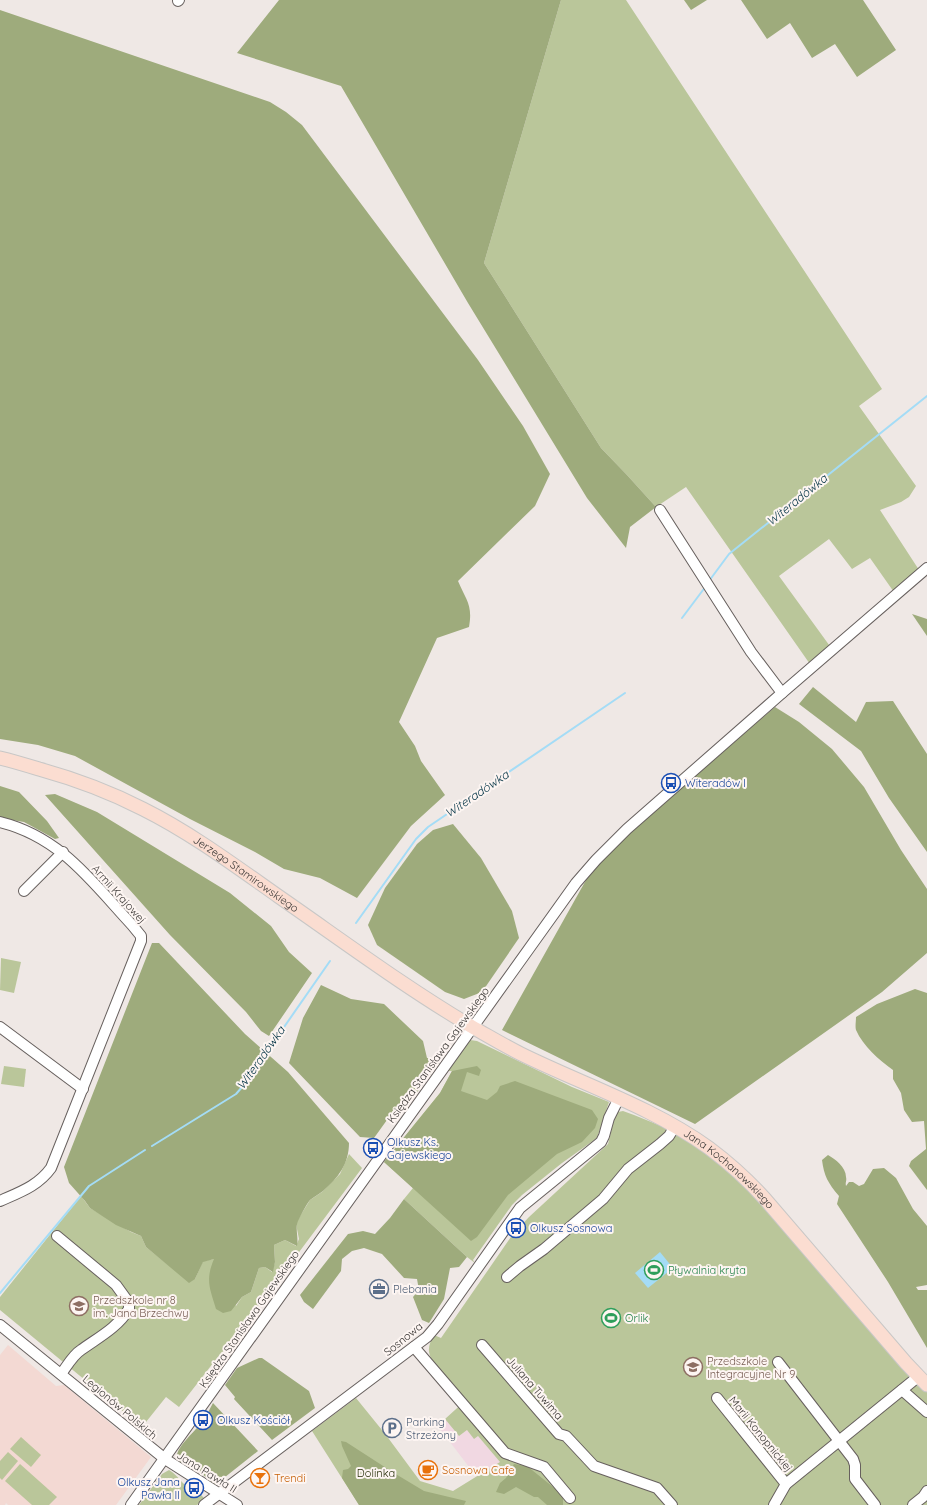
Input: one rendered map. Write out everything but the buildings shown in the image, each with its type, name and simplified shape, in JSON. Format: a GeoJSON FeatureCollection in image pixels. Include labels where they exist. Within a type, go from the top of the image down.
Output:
{"type":"FeatureCollection","features":[{"type":"Feature","properties":{"kind":"main road","name":"Jerzego Stamirowskiego"},"geometry":{"type":"LineString","coordinates":[[0,758],[64,776],[108,792],[181,830],[231,862],[433,1003],[473,1027]]}},
{"type":"Feature","properties":{"kind":"main road","name":"Jana Kochanowskiego"},"geometry":{"type":"LineString","coordinates":[[473,1027],[520,1054],[619,1098],[675,1126],[725,1160],[760,1194],[923,1381]]}},
{"type":"Feature","properties":{"kind":"street"},"geometry":{"type":"LineString","coordinates":[[660,510],[751,652],[782,693]]}},
{"type":"Feature","properties":{"kind":"street","name":"Księdza Stanisława Gajewskiego"},"geometry":{"type":"LineString","coordinates":[[131,1505],[576,883],[619,836],[927,568]]}},
{"type":"Feature","properties":{"kind":"street","name":"Armii Krajowej"},"geometry":{"type":"LineString","coordinates":[[0,822],[39,837],[63,852],[76,864],[141,936],[141,941],[51,1168],[44,1178],[37,1183],[0,1201]]}},
{"type":"Feature","properties":{"kind":"street"},"geometry":{"type":"LineString","coordinates":[[24,891],[63,852]]}},
{"type":"Feature","properties":{"kind":"street"},"geometry":{"type":"LineString","coordinates":[[0,1027],[83,1089]]}},
{"type":"Feature","properties":{"kind":"street","name":"Sosnowa"},"geometry":{"type":"LineString","coordinates":[[204,1505],[427,1337],[438,1324],[520,1208],[601,1142],[609,1118],[619,1098]]}},
{"type":"Feature","properties":{"kind":"street"},"geometry":{"type":"LineString","coordinates":[[507,1277],[544,1249],[603,1199],[628,1169],[669,1136],[675,1126]]}},
{"type":"Feature","properties":{"kind":"street"},"geometry":{"type":"LineString","coordinates":[[57,1236],[116,1285],[129,1303],[129,1309],[115,1326],[80,1350],[61,1374]]}},
{"type":"Feature","properties":{"kind":"street","name":"Legionów Polskich"},"geometry":{"type":"LineString","coordinates":[[0,1325],[164,1459]]}},
{"type":"Feature","properties":{"kind":"street","name":"Juliana Tuwima"},"geometry":{"type":"LineString","coordinates":[[482,1345],[559,1434],[566,1436],[594,1466],[657,1488],[672,1505]]}},
{"type":"Feature","properties":{"kind":"street"},"geometry":{"type":"LineString","coordinates":[[414,1347],[505,1453],[544,1467],[570,1498]]}},
{"type":"Feature","properties":{"kind":"street"},"geometry":{"type":"LineString","coordinates":[[778,1362],[853,1459],[855,1465],[855,1478],[875,1505]]}},
{"type":"Feature","properties":{"kind":"street","name":"Marii Konopnickiej"},"geometry":{"type":"LineString","coordinates":[[774,1505],[786,1484],[902,1390],[923,1381]]}},
{"type":"Feature","properties":{"kind":"street"},"geometry":{"type":"LineString","coordinates":[[902,1390],[927,1412]]}},
{"type":"Feature","properties":{"kind":"street","name":"Marii Konopnickiej"},"geometry":{"type":"LineString","coordinates":[[717,1398],[786,1484]]}},
{"type":"Feature","properties":{"kind":"street","name":"Jana Pawła II"},"geometry":{"type":"LineString","coordinates":[[164,1459],[237,1505]]}},
{"type":"Feature","properties":{"kind":"street"},"geometry":{"type":"LineString","coordinates":[[913,1505],[923,1497],[927,1491]]}},
{"type":"Feature","properties":{"kind":"shaded area"},"geometry":{"type":"Polygon","coordinates":[[[8,1345],[56,1386],[64,1385],[151,1457],[116,1505],[8,1505],[6,1503],[5,1505],[0,1505],[0,1355],[8,1345]]]}},
{"type":"Feature","properties":{"kind":"shaded area"},"geometry":{"type":"Polygon","coordinates":[[[445,1419],[459,1436],[467,1430],[478,1436],[500,1462],[479,1480],[437,1425],[445,1419]]]}},
{"type":"Feature","properties":{"kind":"green space"},"geometry":{"type":"Polygon","coordinates":[[[279,0],[561,0],[484,263],[601,448],[656,507],[630,527],[626,548],[587,498],[468,303],[341,86],[237,53],[279,0]]]}},
{"type":"Feature","properties":{"kind":"green space"},"geometry":{"type":"Polygon","coordinates":[[[561,0],[626,0],[882,389],[859,406],[916,486],[909,497],[901,502],[880,510],[921,573],[896,595],[870,558],[852,569],[829,539],[779,576],[832,649],[812,667],[686,487],[656,507],[601,448],[484,263],[561,0]]]}},
{"type":"Feature","properties":{"kind":"green space"},"geometry":{"type":"Polygon","coordinates":[[[684,0],[707,0],[691,10],[684,0]]]}},
{"type":"Feature","properties":{"kind":"green space"},"geometry":{"type":"Polygon","coordinates":[[[741,0],[863,0],[896,50],[857,77],[835,44],[812,58],[790,23],[767,39],[741,0]]]}},
{"type":"Feature","properties":{"kind":"green space"},"geometry":{"type":"Polygon","coordinates":[[[0,10],[270,102],[286,112],[302,125],[478,360],[523,426],[550,474],[535,506],[458,581],[469,608],[469,627],[437,638],[399,722],[415,746],[421,761],[445,795],[411,826],[357,898],[320,878],[284,869],[75,756],[38,745],[0,739],[0,10]]]}},
{"type":"Feature","properties":{"kind":"green space"},"geometry":{"type":"Polygon","coordinates":[[[912,614],[927,619],[927,636],[912,614]]]}},
{"type":"Feature","properties":{"kind":"green space"},"geometry":{"type":"Polygon","coordinates":[[[813,687],[856,722],[866,702],[893,701],[927,754],[927,852],[889,798],[861,751],[799,704],[813,687]]]}},
{"type":"Feature","properties":{"kind":"green space"},"geometry":{"type":"Polygon","coordinates":[[[775,707],[799,722],[832,749],[864,787],[901,850],[927,889],[927,953],[882,992],[695,1124],[502,1030],[595,864],[629,831],[775,707]]]}},
{"type":"Feature","properties":{"kind":"green space"},"geometry":{"type":"Polygon","coordinates":[[[0,786],[19,792],[47,821],[59,838],[55,839],[24,822],[0,818],[0,786]]]}},
{"type":"Feature","properties":{"kind":"green space"},"geometry":{"type":"Polygon","coordinates":[[[55,794],[97,812],[230,893],[271,926],[289,952],[312,973],[269,1036],[261,1031],[246,1012],[170,935],[45,795],[55,794]]]}},
{"type":"Feature","properties":{"kind":"green space"},"geometry":{"type":"Polygon","coordinates":[[[453,824],[481,858],[512,911],[519,938],[482,992],[464,999],[445,992],[377,945],[368,925],[385,888],[417,844],[433,830],[453,824]]]}},
{"type":"Feature","properties":{"kind":"green space"},"geometry":{"type":"Polygon","coordinates":[[[152,943],[159,943],[245,1034],[288,1072],[349,1143],[347,1158],[342,1170],[323,1191],[310,1200],[300,1217],[297,1225],[297,1246],[285,1240],[274,1245],[275,1262],[273,1272],[265,1267],[259,1268],[251,1292],[242,1297],[231,1311],[223,1313],[216,1309],[209,1284],[211,1266],[214,1259],[203,1262],[195,1279],[189,1283],[146,1247],[141,1236],[116,1225],[90,1208],[69,1183],[64,1167],[152,943]]]}},
{"type":"Feature","properties":{"kind":"green space"},"geometry":{"type":"Polygon","coordinates":[[[1,958],[21,962],[14,993],[0,990],[1,958]]]}},
{"type":"Feature","properties":{"kind":"green space"},"geometry":{"type":"Polygon","coordinates":[[[321,985],[351,999],[384,1004],[423,1041],[427,1058],[439,1058],[440,1061],[412,1099],[392,1113],[374,1138],[360,1137],[289,1063],[303,1018],[321,985]]]}},
{"type":"Feature","properties":{"kind":"green space"},"geometry":{"type":"Polygon","coordinates":[[[915,989],[927,993],[927,1190],[909,1166],[911,1161],[926,1149],[924,1121],[912,1122],[904,1110],[901,1093],[893,1079],[893,1070],[867,1047],[856,1030],[856,1017],[877,1004],[915,989]]]}},
{"type":"Feature","properties":{"kind":"green space"},"geometry":{"type":"Polygon","coordinates":[[[470,1040],[477,1041],[572,1087],[609,1102],[597,1138],[562,1163],[522,1195],[512,1205],[473,1260],[475,1263],[404,1199],[413,1188],[384,1162],[440,1093],[452,1071],[448,1071],[470,1040]]]}},
{"type":"Feature","properties":{"kind":"green space"},"geometry":{"type":"Polygon","coordinates":[[[4,1066],[26,1069],[24,1087],[1,1084],[4,1066]]]}},
{"type":"Feature","properties":{"kind":"green space"},"geometry":{"type":"Polygon","coordinates":[[[477,1066],[481,1070],[479,1076],[467,1072],[461,1091],[487,1100],[497,1092],[500,1086],[515,1081],[592,1110],[598,1119],[595,1128],[582,1142],[557,1154],[508,1195],[477,1237],[471,1241],[384,1162],[440,1093],[452,1071],[477,1066]]]}},
{"type":"Feature","properties":{"kind":"green space","name":"Dolinka"},"geometry":{"type":"Polygon","coordinates":[[[623,1111],[666,1128],[690,1141],[737,1176],[927,1391],[927,1505],[359,1505],[312,1431],[356,1398],[420,1481],[453,1491],[500,1462],[478,1436],[474,1439],[467,1430],[459,1436],[445,1419],[466,1400],[431,1358],[429,1348],[431,1341],[434,1335],[441,1338],[513,1234],[529,1217],[608,1144],[614,1120],[618,1112],[623,1111]]]}},
{"type":"Feature","properties":{"kind":"green space"},"geometry":{"type":"Polygon","coordinates":[[[349,1154],[362,1168],[234,1339],[217,1358],[179,1407],[166,1397],[142,1427],[0,1310],[0,1297],[81,1196],[90,1208],[131,1232],[141,1236],[146,1247],[167,1264],[195,1279],[203,1261],[214,1259],[236,1306],[242,1297],[251,1292],[259,1268],[265,1267],[272,1272],[275,1262],[274,1245],[285,1240],[296,1246],[299,1239],[297,1221],[310,1200],[322,1192],[340,1174],[349,1154]]]}},
{"type":"Feature","properties":{"kind":"green space"},"geometry":{"type":"Polygon","coordinates":[[[828,1155],[837,1161],[846,1173],[846,1186],[849,1182],[853,1182],[859,1186],[864,1184],[873,1169],[884,1168],[896,1178],[913,1209],[927,1226],[927,1285],[916,1287],[918,1290],[927,1290],[927,1348],[888,1282],[837,1204],[839,1196],[827,1179],[823,1166],[822,1160],[828,1155]]]}},
{"type":"Feature","properties":{"kind":"green space"},"geometry":{"type":"Polygon","coordinates":[[[404,1199],[467,1257],[459,1267],[450,1268],[444,1299],[429,1323],[422,1320],[413,1297],[419,1290],[417,1279],[404,1278],[382,1254],[364,1248],[352,1251],[342,1259],[341,1271],[313,1309],[304,1302],[300,1295],[348,1234],[363,1231],[375,1234],[390,1218],[404,1199]]]}},
{"type":"Feature","properties":{"kind":"green space"},"geometry":{"type":"Polygon","coordinates":[[[262,1358],[309,1391],[315,1408],[272,1440],[234,1399],[235,1397],[225,1385],[237,1368],[262,1358]]]}},
{"type":"Feature","properties":{"kind":"green space"},"geometry":{"type":"Polygon","coordinates":[[[213,1403],[258,1451],[215,1485],[200,1472],[200,1470],[182,1464],[177,1459],[177,1454],[184,1442],[202,1422],[204,1423],[207,1419],[205,1418],[213,1403]]]}},
{"type":"Feature","properties":{"kind":"green space"},"geometry":{"type":"Polygon","coordinates":[[[21,1437],[41,1455],[31,1467],[10,1449],[21,1437]]]}},
{"type":"Feature","properties":{"kind":"green space","name":"Dolinka"},"geometry":{"type":"Polygon","coordinates":[[[341,1441],[346,1442],[424,1491],[466,1501],[464,1505],[359,1505],[342,1478],[343,1470],[348,1469],[351,1466],[341,1441]]]}},
{"type":"Feature","properties":{"kind":"green space"},"geometry":{"type":"Polygon","coordinates":[[[8,1452],[18,1461],[2,1480],[0,1478],[0,1461],[8,1452]]]}},
{"type":"Feature","properties":{"kind":"green space"},"geometry":{"type":"Polygon","coordinates":[[[20,1464],[57,1497],[49,1505],[32,1505],[5,1481],[20,1464]]]}},
{"type":"Feature","properties":{"kind":"green space"},"geometry":{"type":"Polygon","coordinates":[[[514,1464],[527,1466],[563,1495],[563,1505],[547,1505],[538,1497],[534,1497],[516,1487],[504,1494],[496,1492],[500,1483],[506,1478],[514,1464]]]}},
{"type":"Feature","properties":{"kind":"green space"},"geometry":{"type":"Polygon","coordinates":[[[169,1470],[204,1498],[197,1505],[139,1505],[162,1474],[169,1470]]]}},
{"type":"Feature","properties":{"kind":"water","name":"Pływalnia kryta"},"geometry":{"type":"Polygon","coordinates":[[[660,1252],[673,1268],[648,1288],[635,1273],[660,1252]]]}},
{"type":"Feature","properties":{"kind":"waterway","name":"Witeradówka"},"geometry":{"type":"LineString","coordinates":[[709,581],[729,554],[927,396]]}},
{"type":"Feature","properties":{"kind":"waterway","name":"Witeradówka"},"geometry":{"type":"LineString","coordinates":[[682,618],[706,586]]}},
{"type":"Feature","properties":{"kind":"waterway","name":"Witeradówka"},"geometry":{"type":"LineString","coordinates":[[356,923],[416,839],[428,827],[625,693]]}},
{"type":"Feature","properties":{"kind":"waterway","name":"Witeradówka"},"geometry":{"type":"LineString","coordinates":[[152,1146],[236,1094],[330,961]]}},
{"type":"Feature","properties":{"kind":"waterway","name":"Witeradówka"},"geometry":{"type":"LineString","coordinates":[[0,1293],[89,1186],[145,1150]]}},
{"type":"Feature","properties":{"kind":"place","name":"Witeradów I"},"geometry":{"type":"Point","coordinates":[671,783]}},
{"type":"Feature","properties":{"kind":"place","name":"Olkusz Ks. Gajewskiego"},"geometry":{"type":"Point","coordinates":[373,1148]}},
{"type":"Feature","properties":{"kind":"place","name":"Olkusz Sosnowa"},"geometry":{"type":"Point","coordinates":[516,1228]}},
{"type":"Feature","properties":{"kind":"place","name":"Pływalnia kryta"},"geometry":{"type":"Point","coordinates":[654,1270]}},
{"type":"Feature","properties":{"kind":"place","name":"Plebania"},"geometry":{"type":"Point","coordinates":[379,1289]}},
{"type":"Feature","properties":{"kind":"place","name":"Przedszkole nr 8 im. Jana Brzechwy"},"geometry":{"type":"Point","coordinates":[79,1306]}},
{"type":"Feature","properties":{"kind":"place","name":"Orlik"},"geometry":{"type":"Point","coordinates":[611,1318]}},
{"type":"Feature","properties":{"kind":"place","name":"Przedszkole Integracyjne Nr 9"},"geometry":{"type":"Point","coordinates":[693,1367]}},
{"type":"Feature","properties":{"kind":"place","name":"Olkusz Kościół"},"geometry":{"type":"Point","coordinates":[203,1420]}},
{"type":"Feature","properties":{"kind":"place","name":"Parking Strzeżony"},"geometry":{"type":"Point","coordinates":[392,1428]}},
{"type":"Feature","properties":{"kind":"place","name":"Sosnowa Cafe"},"geometry":{"type":"Point","coordinates":[428,1470]}},
{"type":"Feature","properties":{"kind":"place","name":"Trendi"},"geometry":{"type":"Point","coordinates":[260,1478]}},
{"type":"Feature","properties":{"kind":"place","name":"Olkusz Jana Pawła II"},"geometry":{"type":"Point","coordinates":[194,1488]}}]}
